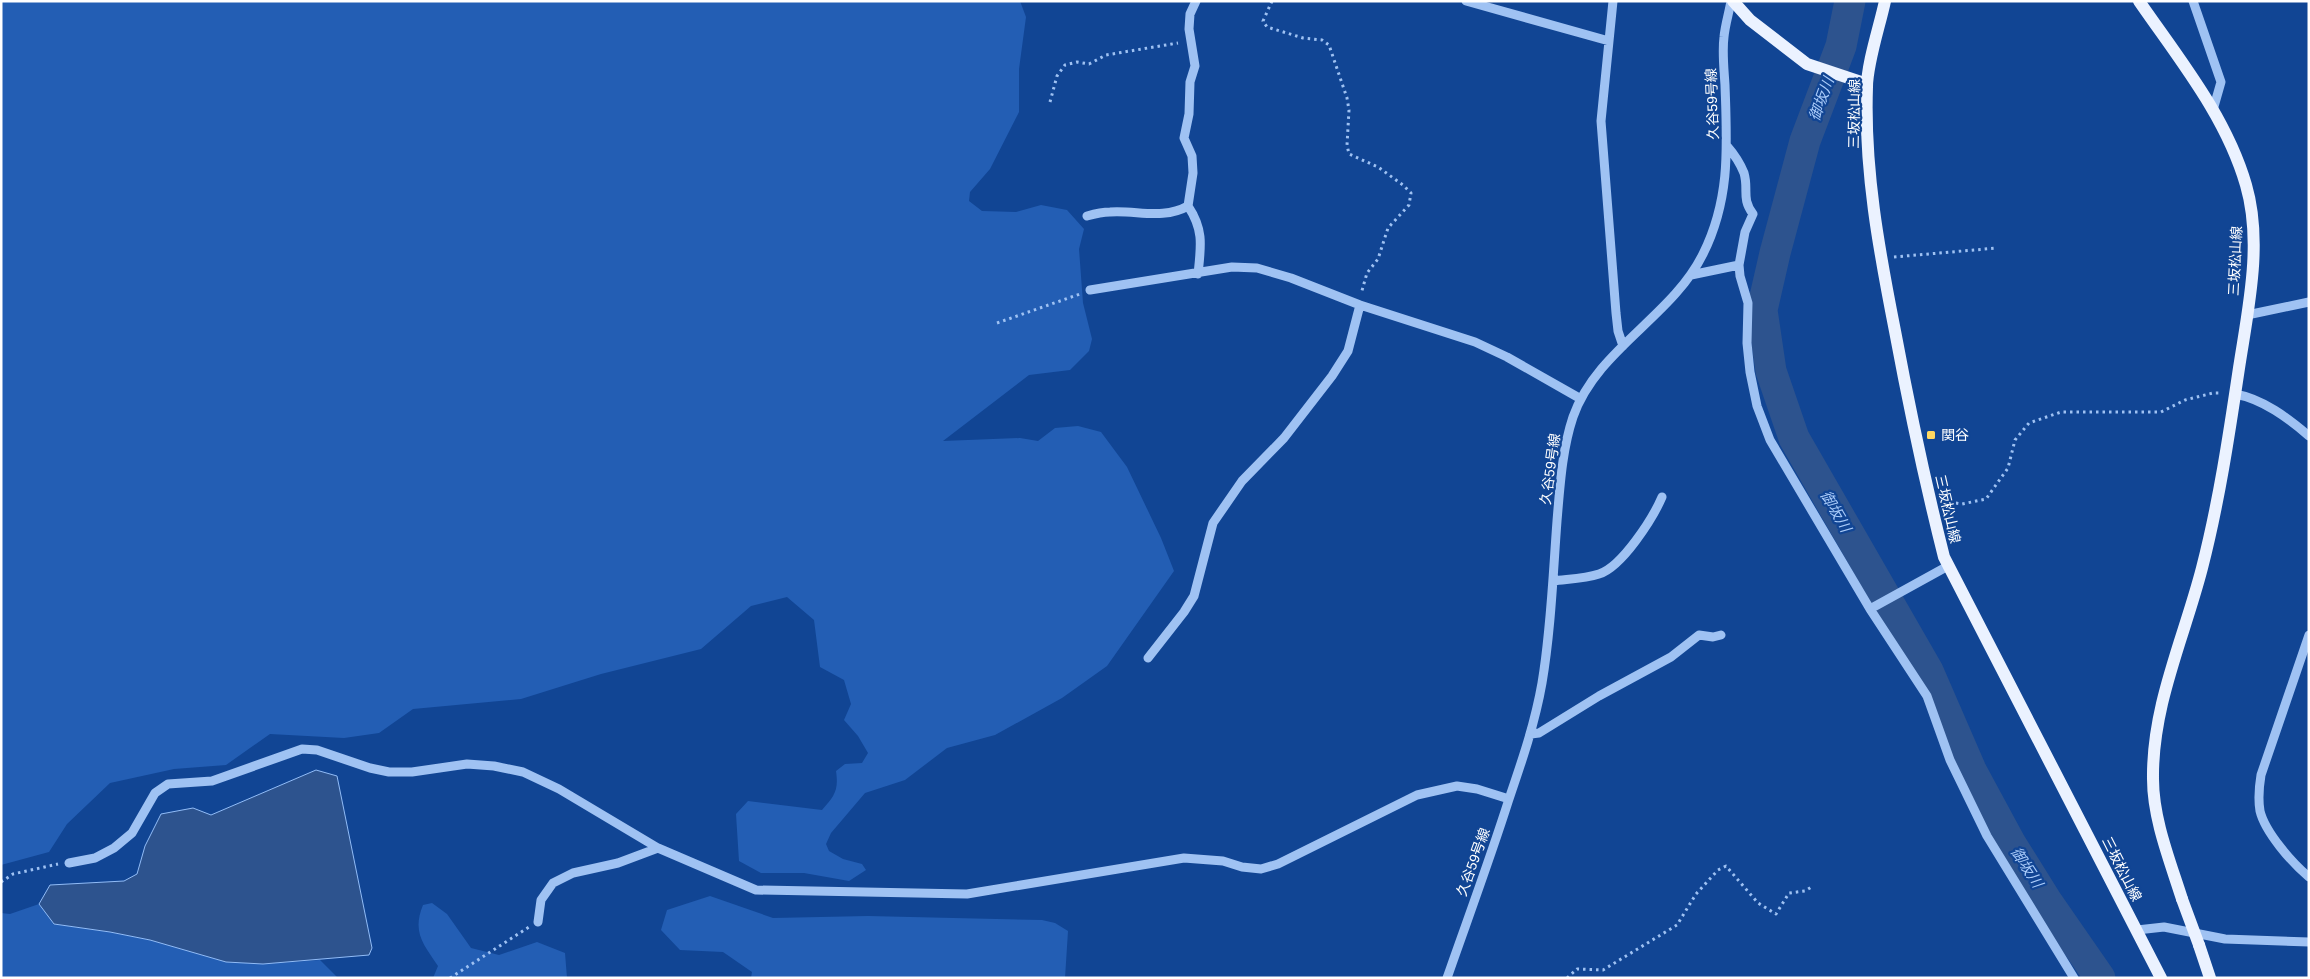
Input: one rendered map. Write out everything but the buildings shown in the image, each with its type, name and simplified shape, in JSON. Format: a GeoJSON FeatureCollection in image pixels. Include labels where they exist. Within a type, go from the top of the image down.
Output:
{"type":"FeatureCollection","features":[{"type":"Feature","properties":{"kind":"main road"},"geometry":{"type":"LineString","coordinates":[[1732,1],[1750,20],[1807,64],[1862,83]]}},
{"type":"Feature","properties":{"kind":"main road","name":"三坂松山線"},"geometry":{"type":"LineString","coordinates":[[1885,1],[1862,83],[1868,169],[1880,258],[1929,499],[1944,557],[2162,978]]}},
{"type":"Feature","properties":{"kind":"main road","name":"三坂松山線"},"geometry":{"type":"LineString","coordinates":[[2139,1],[2213,110],[2236,154],[2246,187],[2253,226],[2247,315],[2220,486],[2202,569],[2155,729],[2153,782],[2158,815],[2182,898],[2210,978]]}},
{"type":"Feature","properties":{"kind":"street"},"geometry":{"type":"LineString","coordinates":[[1196,1],[1190,14],[1189,29],[1194,66],[1190,82],[1189,114],[1184,138],[1192,156],[1188,206],[1196,218],[1201,235],[1198,274]]}},
{"type":"Feature","properties":{"kind":"street"},"geometry":{"type":"LineString","coordinates":[[1466,1],[1609,40]]}},
{"type":"Feature","properties":{"kind":"street"},"geometry":{"type":"LineString","coordinates":[[1613,1],[1601,121],[1616,313],[1618,332],[1623,346]]}},
{"type":"Feature","properties":{"kind":"street","name":"久谷59号線"},"geometry":{"type":"LineString","coordinates":[[1447,978],[1531,734],[1542,682],[1559,492],[1566,446],[1573,418],[1581,399],[1597,375],[1623,346],[1664,308],[1691,275],[1705,251],[1718,221],[1725,189],[1727,146],[1723,39],[1732,1]]}},
{"type":"Feature","properties":{"kind":"street"},"geometry":{"type":"LineString","coordinates":[[2193,1],[2220,82],[2213,110]]}},
{"type":"Feature","properties":{"kind":"street"},"geometry":{"type":"LineString","coordinates":[[1727,146],[1737,159],[1744,173],[1746,205],[1753,214],[1745,232],[1739,265],[1740,276],[1748,303],[1747,343],[1750,372],[1757,406],[1770,440],[1927,696],[1950,760],[1986,836],[2074,978]]}},
{"type":"Feature","properties":{"kind":"street"},"geometry":{"type":"LineString","coordinates":[[1086,216],[1110,212],[1177,212],[1188,206]]}},
{"type":"Feature","properties":{"kind":"street"},"geometry":{"type":"LineString","coordinates":[[1691,275],[1739,265]]}},
{"type":"Feature","properties":{"kind":"street"},"geometry":{"type":"LineString","coordinates":[[1090,290],[1232,267],[1257,268],[1291,278],[1360,305],[1475,342],[1507,357],[1581,399]]}},
{"type":"Feature","properties":{"kind":"street"},"geometry":{"type":"LineString","coordinates":[[2247,315],[2309,302]]}},
{"type":"Feature","properties":{"kind":"street"},"geometry":{"type":"LineString","coordinates":[[1148,658],[1184,612],[1194,596],[1208,539],[1224,505],[1242,481],[1284,438],[1332,376],[1348,351],[1360,305]]}},
{"type":"Feature","properties":{"kind":"street"},"geometry":{"type":"LineString","coordinates":[[2236,394],[2253,397],[2296,425],[2309,436]]}},
{"type":"Feature","properties":{"kind":"street"},"geometry":{"type":"LineString","coordinates":[[1552,581],[1600,574],[1610,568],[1625,553],[1655,512],[1662,497]]}},
{"type":"Feature","properties":{"kind":"street"},"geometry":{"type":"LineString","coordinates":[[1872,608],[1948,566]]}},
{"type":"Feature","properties":{"kind":"street"},"geometry":{"type":"LineString","coordinates":[[1531,734],[1539,733],[1599,696],[1671,657],[1699,635],[1713,637],[1721,635]]}},
{"type":"Feature","properties":{"kind":"street"},"geometry":{"type":"LineString","coordinates":[[2309,635],[2261,775],[2258,795],[2261,812],[2271,833],[2309,877]]}},
{"type":"Feature","properties":{"kind":"street"},"geometry":{"type":"LineString","coordinates":[[69,863],[95,858],[114,848],[132,833],[155,792],[168,784],[212,781],[302,749],[317,750],[370,768],[389,772],[412,772],[467,764],[494,766],[523,772],[559,789],[658,848],[756,890],[968,894],[1184,858],[1223,861],[1261,870],[1278,864],[1417,795],[1457,786],[1477,788],[1509,799]]}},
{"type":"Feature","properties":{"kind":"street"},"geometry":{"type":"LineString","coordinates":[[538,922],[541,900],[553,883],[573,873],[618,862],[658,848]]}},
{"type":"Feature","properties":{"kind":"street"},"geometry":{"type":"LineString","coordinates":[[2137,930],[2164,927],[2225,938],[2309,942]]}},
{"type":"Feature","properties":{"kind":"path"},"geometry":{"type":"LineString","coordinates":[[1272,1],[1263,21],[1266,27],[1302,38],[1322,40],[1329,45],[1347,98],[1349,110],[1347,145],[1349,154],[1378,168],[1403,185],[1411,193],[1409,205],[1388,228],[1378,259],[1362,284],[1360,305]]}},
{"type":"Feature","properties":{"kind":"path"},"geometry":{"type":"LineString","coordinates":[[1050,102],[1057,76],[1065,65],[1077,62],[1089,64],[1106,55],[1156,48],[1191,40]]}},
{"type":"Feature","properties":{"kind":"path"},"geometry":{"type":"LineString","coordinates":[[1880,258],[1997,248]]}},
{"type":"Feature","properties":{"kind":"path"},"geometry":{"type":"LineString","coordinates":[[997,323],[1090,290]]}},
{"type":"Feature","properties":{"kind":"path"},"geometry":{"type":"LineString","coordinates":[[1929,499],[1962,504],[1986,499],[2008,468],[2015,440],[2029,422],[2060,412],[2161,412],[2185,400],[2213,393],[2236,394]]}},
{"type":"Feature","properties":{"kind":"path"},"geometry":{"type":"LineString","coordinates":[[1,882],[13,874],[44,866],[69,863]]}},
{"type":"Feature","properties":{"kind":"path"},"geometry":{"type":"LineString","coordinates":[[1567,978],[1577,970],[1603,970],[1676,925],[1696,894],[1718,870],[1726,866],[1758,903],[1776,914],[1789,893],[1805,891],[1813,886]]}},
{"type":"Feature","properties":{"kind":"path"},"geometry":{"type":"LineString","coordinates":[[450,978],[538,922]]}},
{"type":"Feature","properties":{"kind":"shaded area"},"geometry":{"type":"Polygon","coordinates":[[[1,1],[1020,1],[1026,17],[1019,69],[1019,112],[990,169],[970,192],[969,201],[982,211],[1016,212],[1041,205],[1067,210],[1084,229],[1079,249],[1083,303],[1092,339],[1089,351],[1070,370],[1029,375],[943,441],[1020,438],[1038,441],[1055,428],[1078,426],[1101,432],[1127,467],[1161,538],[1174,571],[1107,666],[1062,698],[995,735],[947,748],[905,780],[865,793],[831,833],[826,844],[829,851],[843,859],[862,864],[866,870],[849,881],[804,873],[761,873],[739,861],[736,814],[748,801],[822,810],[835,793],[837,784],[836,771],[845,764],[862,763],[868,753],[858,736],[844,720],[851,704],[844,680],[820,667],[814,620],[787,597],[751,606],[701,649],[601,674],[521,699],[413,709],[379,733],[344,738],[270,734],[226,765],[174,769],[110,783],[67,824],[49,852],[1,865],[1,1]]]}},
{"type":"Feature","properties":{"kind":"shaded area"},"geometry":{"type":"Polygon","coordinates":[[[316,770],[337,776],[372,948],[369,955],[263,964],[226,962],[150,940],[54,924],[39,904],[50,885],[124,881],[137,874],[145,846],[161,814],[193,808],[211,815],[316,770]]]}},
{"type":"Feature","properties":{"kind":"shaded area"},"geometry":{"type":"Polygon","coordinates":[[[710,896],[773,918],[868,916],[1042,920],[1055,923],[1068,931],[1065,978],[751,978],[752,972],[723,952],[680,950],[661,930],[667,910],[710,896]]]}},
{"type":"Feature","properties":{"kind":"shaded area"},"geometry":{"type":"Polygon","coordinates":[[[432,903],[447,914],[471,948],[499,955],[537,942],[565,953],[567,978],[433,978],[438,966],[424,944],[419,930],[420,914],[423,905],[432,903]]]}},
{"type":"Feature","properties":{"kind":"shaded area"},"geometry":{"type":"Polygon","coordinates":[[[39,904],[54,924],[150,940],[226,962],[263,964],[320,960],[338,978],[1,978],[1,913],[10,914],[39,904]]]}},
{"type":"Feature","properties":{"kind":"waterway","name":"御坂川"},"geometry":{"type":"LineString","coordinates":[[1850,1],[1841,46],[1805,141],[1762,310],[1771,371],[1794,438],[1928,671],[1971,770],[2011,844],[2046,900],[2100,978]]}},
{"type":"Feature","properties":{"kind":"place","name":"関谷"},"geometry":{"type":"Point","coordinates":[1931,435]}}]}
